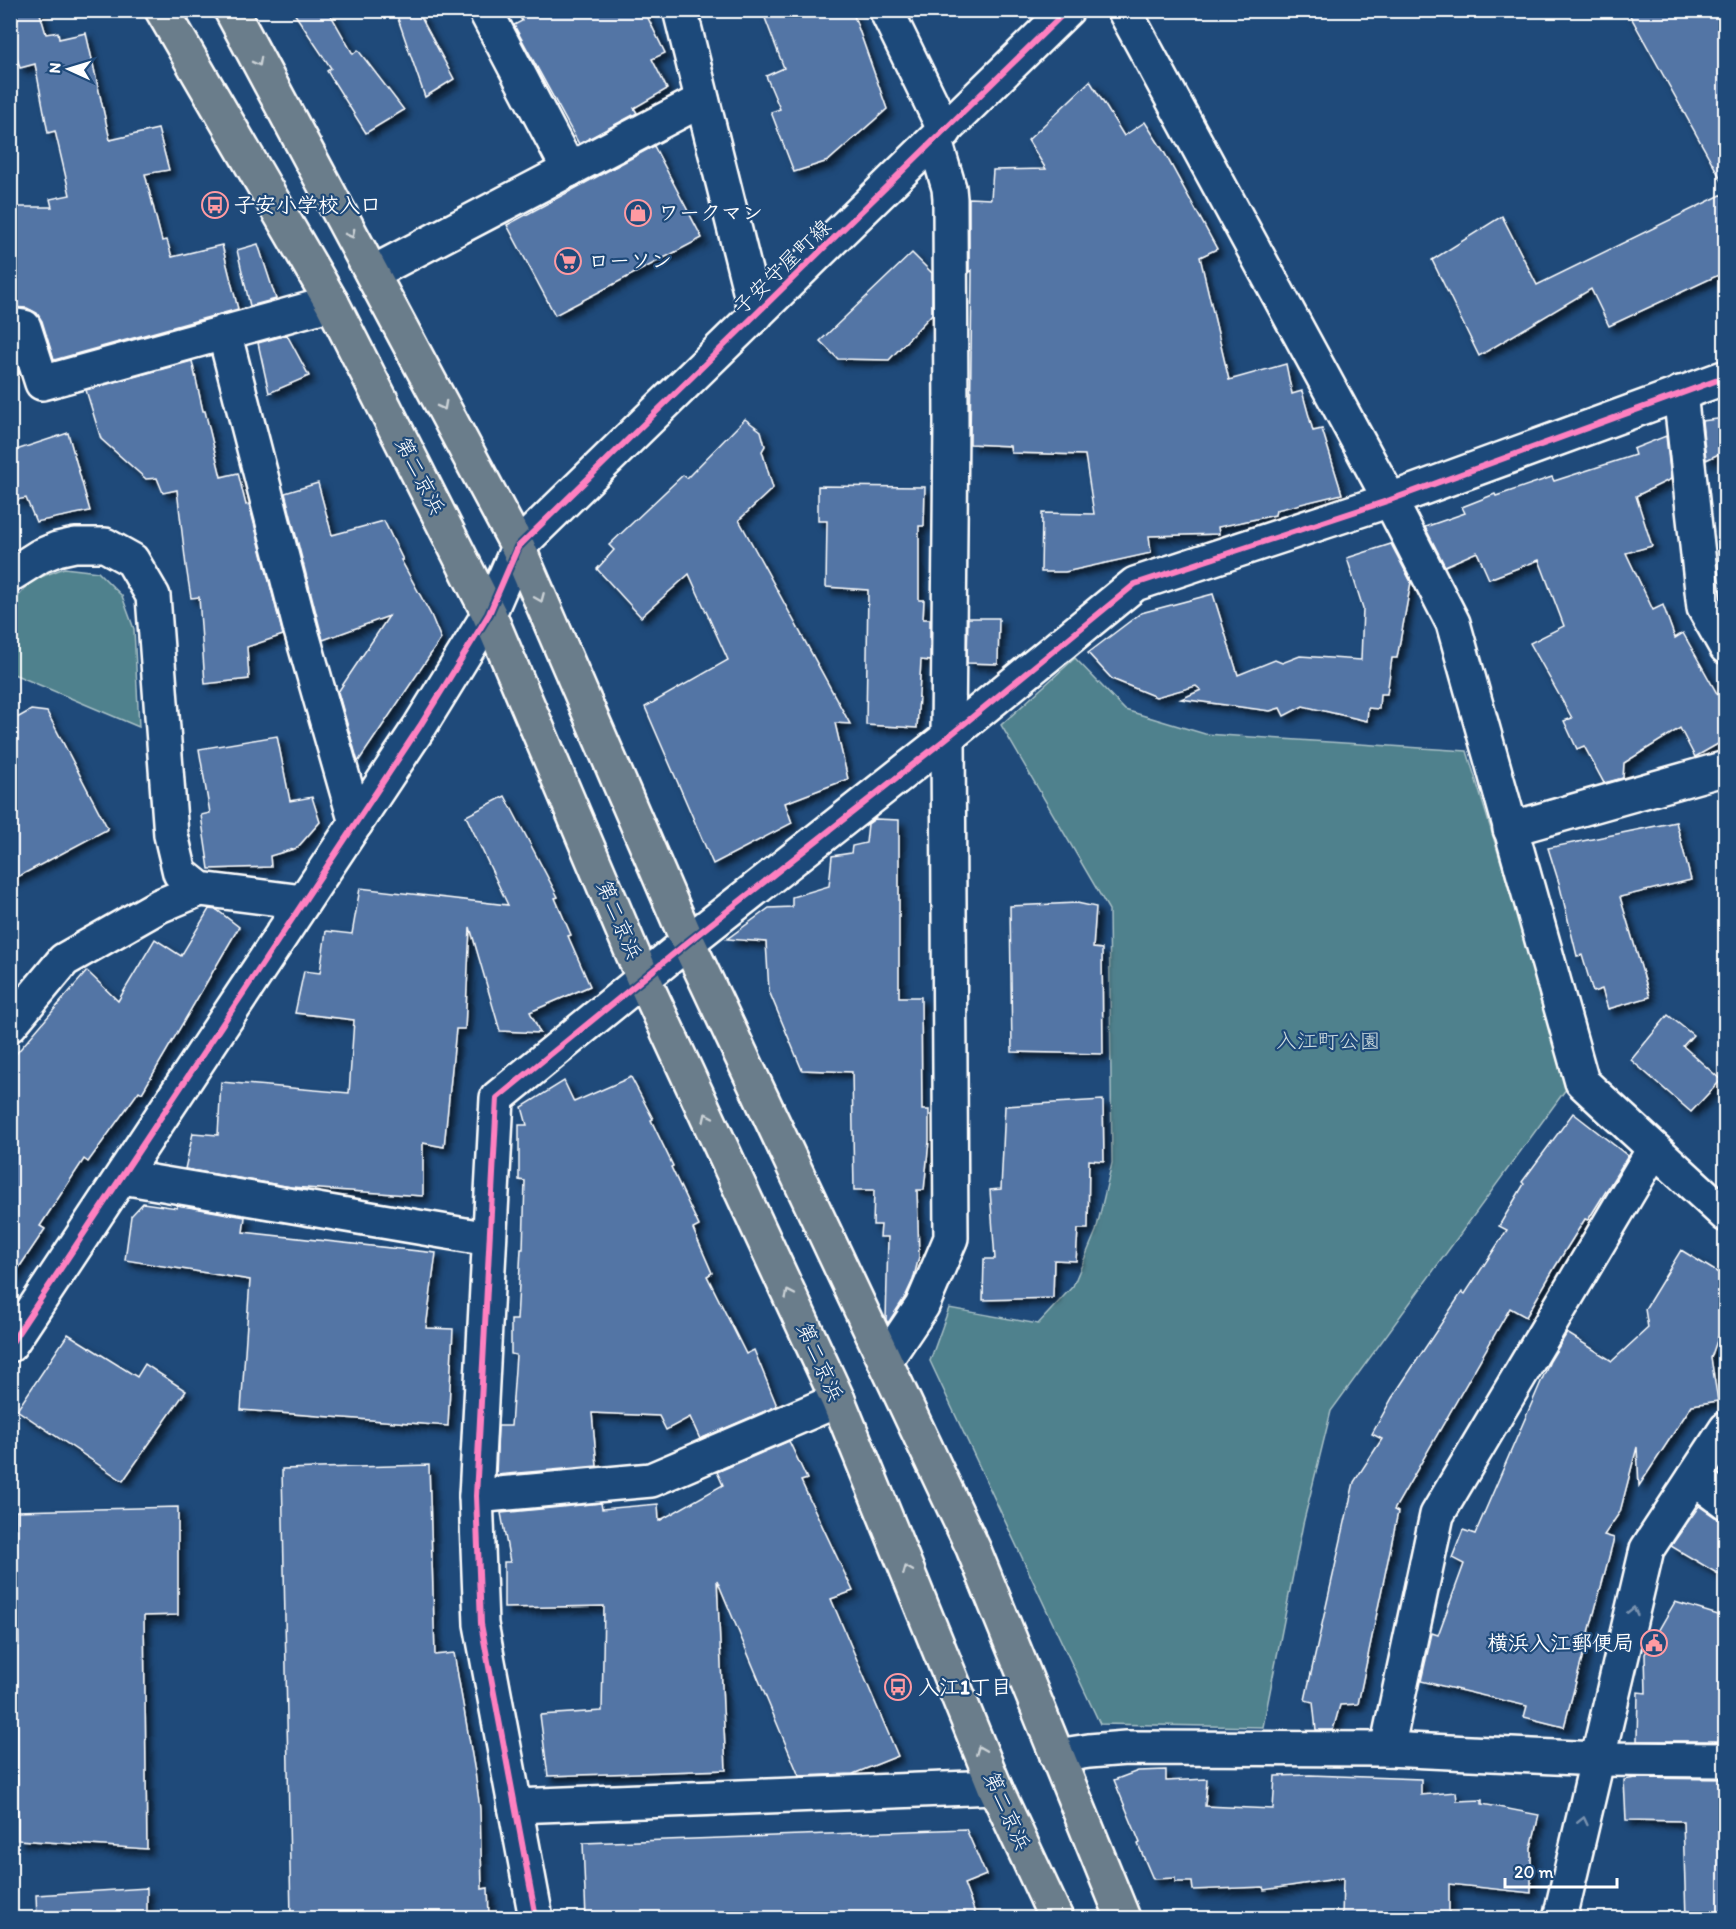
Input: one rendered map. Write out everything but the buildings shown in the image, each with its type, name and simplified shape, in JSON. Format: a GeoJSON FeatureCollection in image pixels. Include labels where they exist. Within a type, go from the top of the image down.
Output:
{"type":"FeatureCollection","features":[{"type":"Feature","properties":{"kind":"highway","name":"第二京浜"},"geometry":{"type":"LineString","coordinates":[[162,10],[332,303],[489,614],[643,978],[838,1400],[995,1787],[1056,1918]]}},
{"type":"Feature","properties":{"kind":"highway"},"geometry":{"type":"LineString","coordinates":[[231,10],[518,547],[688,942],[973,1548],[1123,1918]]}},
{"type":"Feature","properties":{"kind":"street"},"geometry":{"type":"LineString","coordinates":[[485,10],[568,170]]}},
{"type":"Feature","properties":{"kind":"street"},"geometry":{"type":"LineString","coordinates":[[680,10],[756,315]]}},
{"type":"Feature","properties":{"kind":"street"},"geometry":{"type":"LineString","coordinates":[[885,1361],[922,1306],[951,1238],[948,737],[951,423],[950,199],[940,136],[886,10]]}},
{"type":"Feature","properties":{"kind":"street","name":"子安守屋町線"},"geometry":{"type":"LineString","coordinates":[[518,547],[1067,10]]}},
{"type":"Feature","properties":{"kind":"street"},"geometry":{"type":"LineString","coordinates":[[1124,10],[1390,500],[1453,623],[1582,1082],[1725,1215]]}},
{"type":"Feature","properties":{"kind":"street"},"geometry":{"type":"LineString","coordinates":[[372,273],[702,100]]}},
{"type":"Feature","properties":{"kind":"street"},"geometry":{"type":"LineString","coordinates":[[10,325],[24,327],[42,383],[332,303]]}},
{"type":"Feature","properties":{"kind":"street"},"geometry":{"type":"LineString","coordinates":[[224,332],[300,627],[356,823]]}},
{"type":"Feature","properties":{"kind":"street"},"geometry":{"type":"LineString","coordinates":[[536,1918],[481,1624],[476,1496],[497,1098],[643,978],[948,737],[1135,584],[1390,500],[1725,377]]}},
{"type":"Feature","properties":{"kind":"street"},"geometry":{"type":"LineString","coordinates":[[1680,393],[1704,608],[1725,647]]}},
{"type":"Feature","properties":{"kind":"street"},"geometry":{"type":"LineString","coordinates":[[10,575],[39,556],[75,545],[105,545],[132,560],[153,596],[171,836],[180,873],[200,889]]}},
{"type":"Feature","properties":{"kind":"street"},"geometry":{"type":"LineString","coordinates":[[10,1345],[420,726],[489,614],[518,547]]}},
{"type":"Feature","properties":{"kind":"street"},"geometry":{"type":"LineString","coordinates":[[1510,828],[1725,768]]}},
{"type":"Feature","properties":{"kind":"street"},"geometry":{"type":"LineString","coordinates":[[10,1025],[64,960],[159,906],[200,889],[303,902]]}},
{"type":"Feature","properties":{"kind":"street"},"geometry":{"type":"LineString","coordinates":[[1387,1749],[1437,1515],[1654,1149]]}},
{"type":"Feature","properties":{"kind":"street"},"geometry":{"type":"LineString","coordinates":[[122,1177],[489,1239]]}},
{"type":"Feature","properties":{"kind":"street"},"geometry":{"type":"LineString","coordinates":[[476,1496],[651,1480],[838,1400]]}},
{"type":"Feature","properties":{"kind":"street"},"geometry":{"type":"LineString","coordinates":[[1560,1918],[1647,1550],[1725,1429]]}},
{"type":"Feature","properties":{"kind":"street"},"geometry":{"type":"LineString","coordinates":[[1694,1478],[1725,1502]]}},
{"type":"Feature","properties":{"kind":"street"},"geometry":{"type":"LineString","coordinates":[[1057,1756],[1126,1748],[1387,1749],[1598,1759],[1725,1760]]}},
{"type":"Feature","properties":{"kind":"street"},"geometry":{"type":"LineString","coordinates":[[515,1806],[995,1787]]}},
{"type":"Feature","properties":{"kind":"green space"},"geometry":{"type":"Polygon","coordinates":[[[64,568],[98,572],[122,596],[134,629],[139,727],[11,673],[11,604],[33,580],[64,568]]]}},
{"type":"Feature","properties":{"kind":"green space","name":"入江町公園"},"geometry":{"type":"Polygon","coordinates":[[[1075,658],[1125,710],[1205,734],[1467,751],[1569,1085],[1331,1411],[1303,1524],[1263,1727],[1100,1724],[930,1361],[949,1308],[1038,1324],[1073,1286],[1096,1231],[1112,1163],[1109,910],[1001,725],[1075,658]]]}},
{"type":"Feature","properties":{"kind":"cycle path"},"geometry":{"type":"LineString","coordinates":[[10,1345],[420,726],[489,614],[518,547],[1067,10]]}},
{"type":"Feature","properties":{"kind":"cycle path"},"geometry":{"type":"LineString","coordinates":[[536,1918],[481,1624],[476,1496],[497,1098],[688,942],[948,737],[1135,584],[1390,500],[1726,377]]}},
{"type":"Feature","properties":{"kind":"place","name":"子安小学校入口"},"geometry":{"type":"Point","coordinates":[215,205]}},
{"type":"Feature","properties":{"kind":"place","name":"ワークマン"},"geometry":{"type":"Point","coordinates":[638,213]}},
{"type":"Feature","properties":{"kind":"place","name":"ローソン"},"geometry":{"type":"Point","coordinates":[568,261]}},
{"type":"Feature","properties":{"kind":"place","name":"横浜入江郵便局"},"geometry":{"type":"Point","coordinates":[1654,1643]}},
{"type":"Feature","properties":{"kind":"place","name":"入江1丁目"},"geometry":{"type":"Point","coordinates":[898,1687]}}]}
